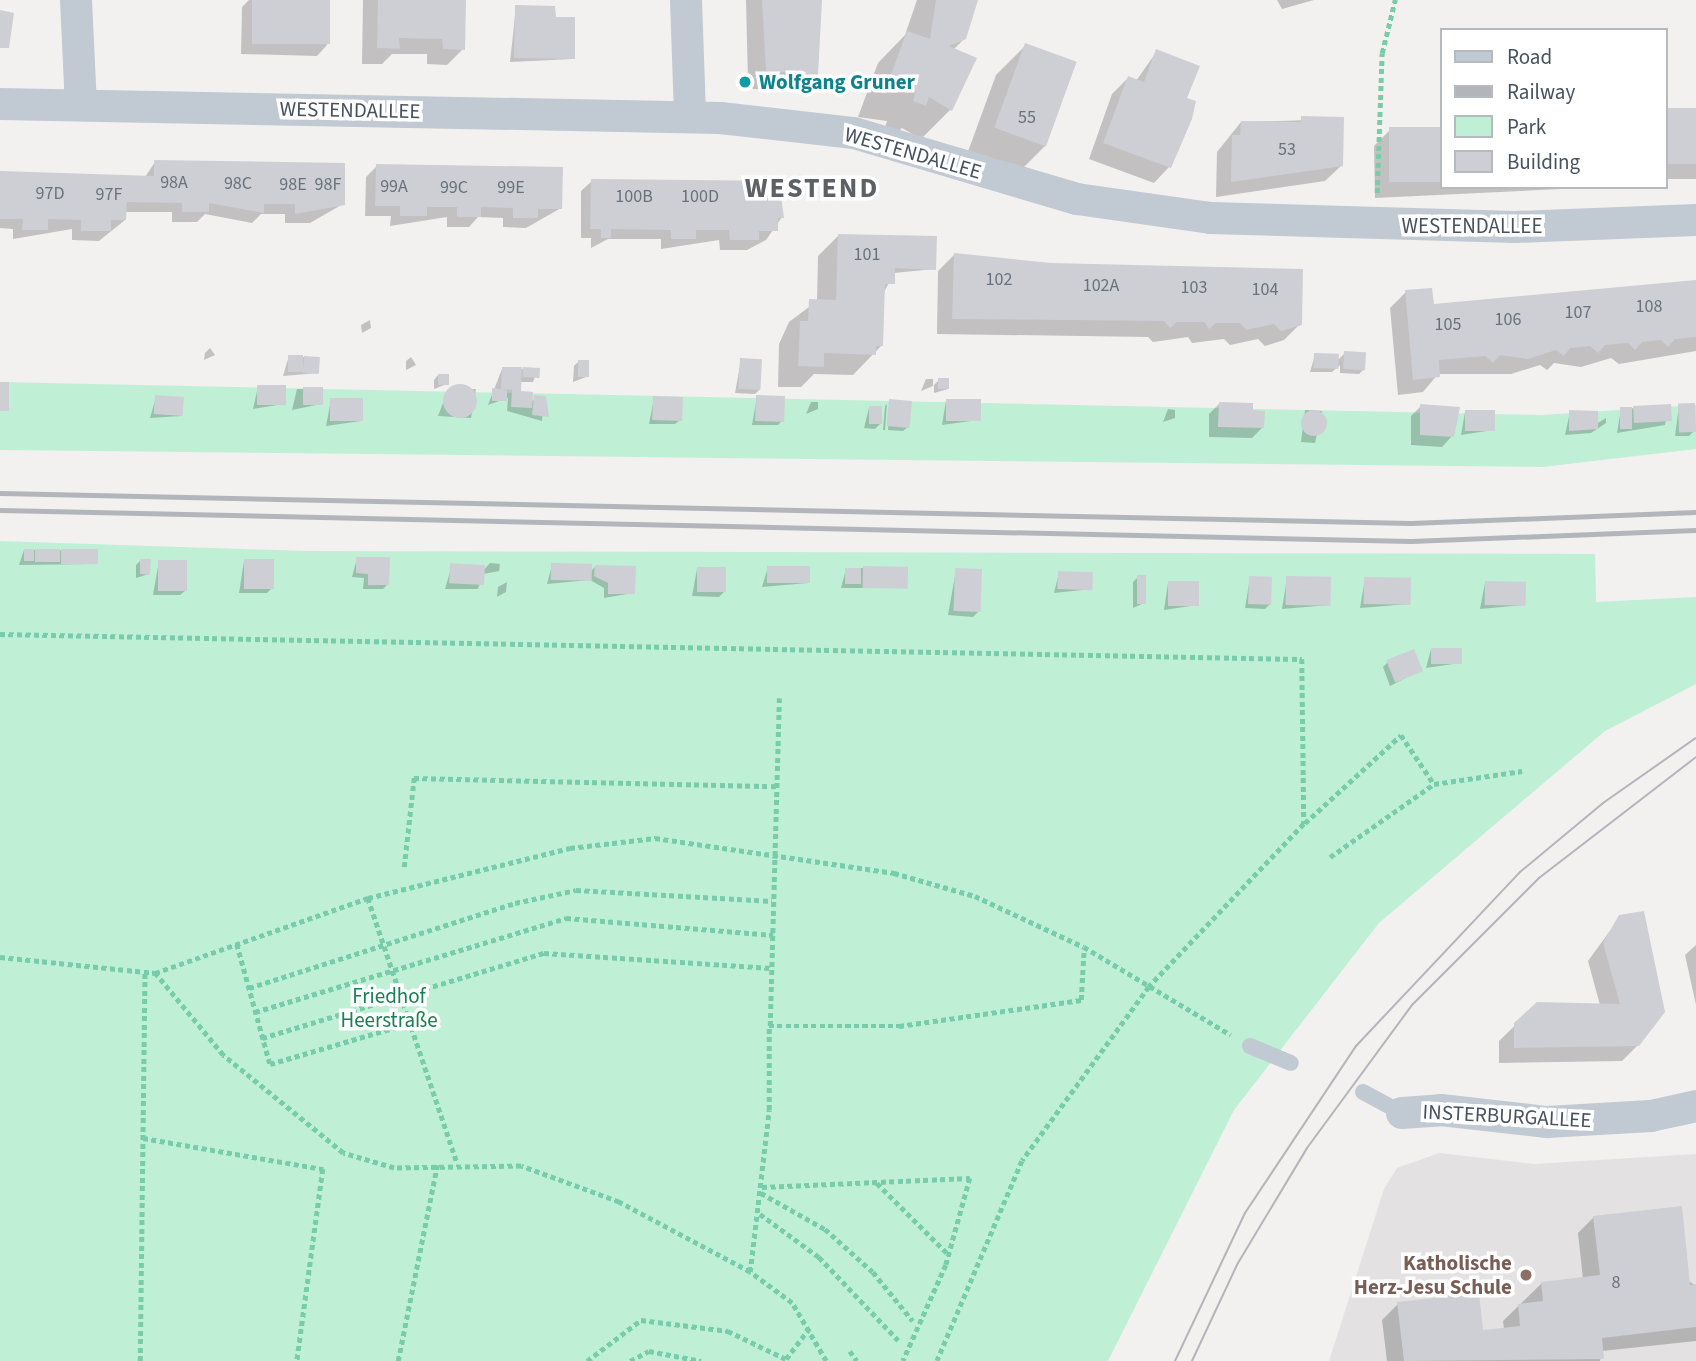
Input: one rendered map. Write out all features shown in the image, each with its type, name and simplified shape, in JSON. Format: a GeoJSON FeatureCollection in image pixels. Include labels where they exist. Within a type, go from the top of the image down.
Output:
{"type":"FeatureCollection","features":[{"type":"Feature","properties":{"kind":"street"},"geometry":{"type":"LineString","coordinates":[[76,0],[81,105]]}},
{"type":"Feature","properties":{"kind":"street"},"geometry":{"type":"LineString","coordinates":[[686,0],[690,117]]}},
{"type":"Feature","properties":{"kind":"street","name":"WESTENDALLEE"},"geometry":{"type":"LineString","coordinates":[[0,104],[690,117],[854,133],[1077,198],[1211,218],[1501,227],[1696,220]]}},
{"type":"Feature","properties":{"kind":"street","name":"INSTERBURGALLEE"},"geometry":{"type":"LineString","coordinates":[[1402,1113],[1441,1110],[1546,1122],[1651,1116],[1696,1106]]}},
{"type":"Feature","properties":{"kind":"lane"},"geometry":{"type":"LineString","coordinates":[[1250,1046],[1291,1063]]}},
{"type":"Feature","properties":{"kind":"lane","name":"INSTERBURGALLEE"},"geometry":{"type":"LineString","coordinates":[[1363,1092],[1402,1113]]}},
{"type":"Feature","properties":{"kind":"path"},"geometry":{"type":"LineString","coordinates":[[1376,204],[1382,53],[1395,0]]}},
{"type":"Feature","properties":{"kind":"path"},"geometry":{"type":"LineString","coordinates":[[0,634],[1302,659],[1304,824]]}},
{"type":"Feature","properties":{"kind":"path"},"geometry":{"type":"LineString","coordinates":[[750,1272],[762,1190],[772,968],[779,698]]}},
{"type":"Feature","properties":{"kind":"path"},"geometry":{"type":"LineString","coordinates":[[937,1361],[1022,1161],[1149,987],[1304,824],[1401,736],[1434,784]]}},
{"type":"Feature","properties":{"kind":"path"},"geometry":{"type":"LineString","coordinates":[[1330,857],[1434,784],[1522,771]]}},
{"type":"Feature","properties":{"kind":"path"},"geometry":{"type":"LineString","coordinates":[[404,867],[414,778],[776,786]]}},
{"type":"Feature","properties":{"kind":"path"},"geometry":{"type":"LineString","coordinates":[[0,957],[155,973],[368,898],[570,848],[655,838],[894,873],[975,896],[1084,947],[1250,1046]]}},
{"type":"Feature","properties":{"kind":"path"},"geometry":{"type":"LineString","coordinates":[[249,988],[384,945],[576,890],[772,901]]}},
{"type":"Feature","properties":{"kind":"path"},"geometry":{"type":"LineString","coordinates":[[368,898],[457,1163]]}},
{"type":"Feature","properties":{"kind":"path"},"geometry":{"type":"LineString","coordinates":[[255,1012],[566,918],[773,935]]}},
{"type":"Feature","properties":{"kind":"path"},"geometry":{"type":"LineString","coordinates":[[237,944],[270,1064],[410,1023]]}},
{"type":"Feature","properties":{"kind":"path"},"geometry":{"type":"LineString","coordinates":[[769,1026],[899,1026],[1080,1000],[1084,947]]}},
{"type":"Feature","properties":{"kind":"path"},"geometry":{"type":"LineString","coordinates":[[262,1038],[544,953],[772,968]]}},
{"type":"Feature","properties":{"kind":"path"},"geometry":{"type":"LineString","coordinates":[[140,1361],[145,973]]}},
{"type":"Feature","properties":{"kind":"path"},"geometry":{"type":"LineString","coordinates":[[155,973],[223,1055],[343,1153],[394,1168],[457,1163],[521,1166],[619,1202],[750,1272],[792,1303],[826,1361]]}},
{"type":"Feature","properties":{"kind":"path"},"geometry":{"type":"LineString","coordinates":[[143,1138],[323,1169],[297,1361]]}},
{"type":"Feature","properties":{"kind":"path"},"geometry":{"type":"LineString","coordinates":[[398,1361],[437,1165]]}},
{"type":"Feature","properties":{"kind":"path"},"geometry":{"type":"LineString","coordinates":[[762,1190],[970,1178],[949,1255],[903,1361]]}},
{"type":"Feature","properties":{"kind":"path"},"geometry":{"type":"LineString","coordinates":[[876,1182],[949,1255]]}},
{"type":"Feature","properties":{"kind":"path"},"geometry":{"type":"LineString","coordinates":[[762,1190],[825,1229],[873,1272],[913,1321]]}},
{"type":"Feature","properties":{"kind":"path"},"geometry":{"type":"LineString","coordinates":[[759,1213],[819,1257],[898,1340]]}},
{"type":"Feature","properties":{"kind":"path"},"geometry":{"type":"LineString","coordinates":[[587,1361],[620,1330],[658,1318],[728,1331],[785,1360],[809,1328]]}},
{"type":"Feature","properties":{"kind":"path"},"geometry":{"type":"LineString","coordinates":[[630,1361],[649,1351],[701,1361]]}},
{"type":"Feature","properties":{"kind":"path"},"geometry":{"type":"LineString","coordinates":[[849,1351],[857,1361]]}},
{"type":"Feature","properties":{"kind":"shaded area","name":"Katholische Herz-Jesu Schule"},"geometry":{"type":"Polygon","coordinates":[[[1439,1153],[1534,1164],[1696,1154],[1696,1361],[1329,1361],[1384,1189],[1397,1168],[1439,1153]]]}},
{"type":"Feature","properties":{"kind":"green space"},"geometry":{"type":"Polygon","coordinates":[[[0,382],[1542,415],[1696,405],[1696,449],[1542,467],[0,450],[0,382]]]}},
{"type":"Feature","properties":{"kind":"green space","name":"Friedhof Heerstraße"},"geometry":{"type":"Polygon","coordinates":[[[0,541],[304,551],[1595,554],[1596,602],[1696,597],[1696,684],[1605,731],[1379,923],[1234,1110],[1108,1361],[0,1361],[0,541]]]}},
{"type":"Feature","properties":{"kind":"building"},"geometry":{"type":"Polygon","coordinates":[[[252,0],[330,0],[330,44],[252,44],[252,0]]]}},
{"type":"Feature","properties":{"kind":"building"},"geometry":{"type":"Polygon","coordinates":[[[378,0],[466,0],[465,50],[443,49],[442,39],[399,38],[400,49],[377,48],[378,0]]]}},
{"type":"Feature","properties":{"kind":"building"},"geometry":{"type":"Polygon","coordinates":[[[762,0],[822,0],[818,75],[766,71],[762,0]]]}},
{"type":"Feature","properties":{"kind":"building"},"geometry":{"type":"Polygon","coordinates":[[[936,0],[978,0],[966,39],[949,46],[977,58],[952,111],[929,97],[926,106],[913,101],[916,92],[886,88],[907,31],[930,39],[936,0]]]}},
{"type":"Feature","properties":{"kind":"building"},"geometry":{"type":"Polygon","coordinates":[[[515,5],[555,6],[556,17],[575,17],[575,59],[514,58],[515,5]]]}},
{"type":"Feature","properties":{"kind":"building"},"geometry":{"type":"Polygon","coordinates":[[[0,10],[14,13],[9,48],[0,48],[0,10]]]}},
{"type":"Feature","properties":{"kind":"building"},"geometry":{"type":"Polygon","coordinates":[[[1025,43],[1077,62],[1046,146],[994,128],[1025,43]]]}},
{"type":"Feature","properties":{"kind":"building"},"geometry":{"type":"Polygon","coordinates":[[[1156,49],[1200,66],[1187,98],[1196,101],[1192,119],[1171,168],[1103,143],[1128,76],[1144,82],[1156,49]]]}},
{"type":"Feature","properties":{"kind":"building"},"geometry":{"type":"Polygon","coordinates":[[[1668,108],[1696,108],[1696,164],[1668,164],[1668,108]]]}},
{"type":"Feature","properties":{"kind":"building"},"geometry":{"type":"Polygon","coordinates":[[[1301,116],[1344,117],[1343,166],[1231,182],[1232,135],[1240,135],[1241,121],[1301,122],[1301,116]]]}},
{"type":"Feature","properties":{"kind":"building"},"geometry":{"type":"Polygon","coordinates":[[[1389,127],[1440,127],[1440,182],[1389,182],[1389,127]]]}},
{"type":"Feature","properties":{"kind":"building"},"geometry":{"type":"Polygon","coordinates":[[[154,160],[345,163],[345,205],[295,214],[295,204],[264,204],[264,213],[209,203],[209,212],[182,212],[182,203],[127,202],[126,220],[111,220],[111,231],[81,231],[81,220],[48,219],[48,230],[22,230],[23,219],[0,219],[0,171],[154,176],[154,160]]]}},
{"type":"Feature","properties":{"kind":"building"},"geometry":{"type":"Polygon","coordinates":[[[376,164],[563,167],[562,209],[538,209],[538,218],[513,218],[513,208],[481,207],[481,217],[457,217],[457,207],[427,207],[427,216],[400,216],[400,206],[375,206],[376,164]]]}},
{"type":"Feature","properties":{"kind":"building"},"geometry":{"type":"Polygon","coordinates":[[[591,179],[779,181],[784,218],[778,218],[778,231],[759,231],[759,240],[730,240],[729,230],[696,230],[696,239],[671,239],[671,230],[611,229],[611,238],[601,238],[601,229],[590,229],[591,179]]]}},
{"type":"Feature","properties":{"kind":"building"},"geometry":{"type":"Polygon","coordinates":[[[838,234],[937,236],[936,270],[895,268],[895,284],[885,284],[883,346],[876,346],[876,355],[824,353],[824,367],[798,366],[800,321],[808,321],[809,299],[836,300],[838,234]]]}},
{"type":"Feature","properties":{"kind":"building"},"geometry":{"type":"Polygon","coordinates":[[[954,253],[1051,263],[1303,269],[1302,325],[1281,331],[1274,324],[1246,330],[1240,323],[1216,323],[1209,329],[1204,322],[1177,322],[1170,328],[1164,321],[952,319],[954,253]]]}},
{"type":"Feature","properties":{"kind":"building"},"geometry":{"type":"Polygon","coordinates":[[[1696,280],[1696,337],[1675,339],[1668,347],[1661,340],[1642,342],[1635,350],[1628,343],[1605,345],[1598,353],[1590,346],[1570,348],[1564,356],[1556,350],[1528,359],[1500,355],[1493,363],[1485,356],[1439,360],[1440,377],[1413,380],[1405,290],[1432,288],[1434,304],[1696,280]]]}},
{"type":"Feature","properties":{"kind":"building"},"geometry":{"type":"Polygon","coordinates":[[[1344,351],[1366,352],[1365,370],[1343,369],[1344,351]]]}},
{"type":"Feature","properties":{"kind":"building"},"geometry":{"type":"Polygon","coordinates":[[[1314,353],[1339,354],[1338,369],[1313,368],[1314,353]]]}},
{"type":"Feature","properties":{"kind":"building"},"geometry":{"type":"Polygon","coordinates":[[[288,355],[303,355],[303,372],[288,372],[288,355]]]}},
{"type":"Feature","properties":{"kind":"building"},"geometry":{"type":"Polygon","coordinates":[[[304,356],[320,357],[319,374],[303,373],[304,356]]]}},
{"type":"Feature","properties":{"kind":"building"},"geometry":{"type":"Polygon","coordinates":[[[740,358],[762,359],[760,390],[738,389],[740,358]]]}},
{"type":"Feature","properties":{"kind":"building"},"geometry":{"type":"Polygon","coordinates":[[[578,360],[589,360],[589,377],[578,377],[578,360]]]}},
{"type":"Feature","properties":{"kind":"building"},"geometry":{"type":"Polygon","coordinates":[[[502,367],[522,367],[521,391],[533,392],[532,408],[511,407],[512,390],[501,389],[502,367]]]}},
{"type":"Feature","properties":{"kind":"building"},"geometry":{"type":"Polygon","coordinates":[[[523,367],[540,368],[539,378],[522,377],[523,367]]]}},
{"type":"Feature","properties":{"kind":"building"},"geometry":{"type":"Polygon","coordinates":[[[438,374],[449,374],[449,385],[438,385],[438,374]]]}},
{"type":"Feature","properties":{"kind":"building"},"geometry":{"type":"Polygon","coordinates":[[[938,378],[949,378],[949,389],[938,389],[938,378]]]}},
{"type":"Feature","properties":{"kind":"building"},"geometry":{"type":"Polygon","coordinates":[[[0,382],[9,382],[9,411],[0,411],[0,382]]]}},
{"type":"Feature","properties":{"kind":"building"},"geometry":{"type":"Polygon","coordinates":[[[460,384],[472,389],[477,401],[472,413],[460,418],[448,413],[443,401],[448,389],[460,384]]]}},
{"type":"Feature","properties":{"kind":"building"},"geometry":{"type":"Polygon","coordinates":[[[257,385],[286,385],[286,405],[257,405],[257,385]]]}},
{"type":"Feature","properties":{"kind":"building"},"geometry":{"type":"Polygon","coordinates":[[[303,387],[323,387],[323,405],[303,405],[303,387]]]}},
{"type":"Feature","properties":{"kind":"building"},"geometry":{"type":"Polygon","coordinates":[[[492,388],[507,390],[507,401],[492,401],[492,388]]]}},
{"type":"Feature","properties":{"kind":"building"},"geometry":{"type":"Polygon","coordinates":[[[155,395],[184,397],[183,416],[154,414],[155,395]]]}},
{"type":"Feature","properties":{"kind":"building"},"geometry":{"type":"Polygon","coordinates":[[[534,395],[546,396],[549,417],[532,415],[534,395]]]}},
{"type":"Feature","properties":{"kind":"building"},"geometry":{"type":"Polygon","coordinates":[[[756,395],[785,396],[784,422],[755,421],[756,395]]]}},
{"type":"Feature","properties":{"kind":"building"},"geometry":{"type":"Polygon","coordinates":[[[653,396],[683,397],[682,421],[652,420],[653,396]]]}},
{"type":"Feature","properties":{"kind":"building"},"geometry":{"type":"Polygon","coordinates":[[[330,398],[363,398],[363,421],[330,421],[330,398]]]}},
{"type":"Feature","properties":{"kind":"building"},"geometry":{"type":"Polygon","coordinates":[[[889,399],[912,401],[910,428],[887,426],[889,399]]]}},
{"type":"Feature","properties":{"kind":"building"},"geometry":{"type":"Polygon","coordinates":[[[946,399],[981,399],[981,421],[946,421],[946,399]]]}},
{"type":"Feature","properties":{"kind":"building"},"geometry":{"type":"Polygon","coordinates":[[[1219,402],[1253,403],[1253,410],[1265,411],[1264,428],[1218,427],[1219,402]]]}},
{"type":"Feature","properties":{"kind":"building"},"geometry":{"type":"Polygon","coordinates":[[[1695,403],[1696,432],[1679,433],[1678,404],[1695,403]]]}},
{"type":"Feature","properties":{"kind":"building"},"geometry":{"type":"Polygon","coordinates":[[[1420,404],[1460,407],[1454,437],[1420,435],[1420,404]]]}},
{"type":"Feature","properties":{"kind":"building"},"geometry":{"type":"Polygon","coordinates":[[[1671,404],[1672,421],[1634,423],[1633,406],[1671,404]]]}},
{"type":"Feature","properties":{"kind":"building"},"geometry":{"type":"Polygon","coordinates":[[[869,406],[882,406],[882,424],[869,424],[869,406]]]}},
{"type":"Feature","properties":{"kind":"building"},"geometry":{"type":"Polygon","coordinates":[[[1620,407],[1632,407],[1632,429],[1620,429],[1620,407]]]}},
{"type":"Feature","properties":{"kind":"building"},"geometry":{"type":"Polygon","coordinates":[[[1314,410],[1323,414],[1327,423],[1323,432],[1314,436],[1305,432],[1301,423],[1305,414],[1314,410]]]}},
{"type":"Feature","properties":{"kind":"building"},"geometry":{"type":"Polygon","coordinates":[[[1465,410],[1495,410],[1495,431],[1465,431],[1465,410]]]}},
{"type":"Feature","properties":{"kind":"building"},"geometry":{"type":"Polygon","coordinates":[[[1569,410],[1598,411],[1598,429],[1569,431],[1569,410]]]}},
{"type":"Feature","properties":{"kind":"building"},"geometry":{"type":"Polygon","coordinates":[[[24,549],[34,549],[34,561],[24,561],[24,549]]]}},
{"type":"Feature","properties":{"kind":"building"},"geometry":{"type":"Polygon","coordinates":[[[35,549],[60,549],[60,562],[35,562],[35,549]]]}},
{"type":"Feature","properties":{"kind":"building"},"geometry":{"type":"Polygon","coordinates":[[[61,549],[98,549],[98,564],[61,564],[61,549]]]}},
{"type":"Feature","properties":{"kind":"building"},"geometry":{"type":"Polygon","coordinates":[[[356,557],[390,557],[389,585],[368,585],[368,574],[356,573],[356,557]]]}},
{"type":"Feature","properties":{"kind":"building"},"geometry":{"type":"Polygon","coordinates":[[[140,559],[151,559],[150,575],[140,574],[140,559]]]}},
{"type":"Feature","properties":{"kind":"building"},"geometry":{"type":"Polygon","coordinates":[[[244,559],[274,559],[274,589],[244,589],[244,559]]]}},
{"type":"Feature","properties":{"kind":"building"},"geometry":{"type":"Polygon","coordinates":[[[158,560],[187,560],[187,591],[158,591],[158,560]]]}},
{"type":"Feature","properties":{"kind":"building"},"geometry":{"type":"Polygon","coordinates":[[[450,563],[485,565],[484,585],[449,583],[450,563]]]}},
{"type":"Feature","properties":{"kind":"building"},"geometry":{"type":"Polygon","coordinates":[[[551,563],[592,564],[592,581],[551,580],[551,563]]]}},
{"type":"Feature","properties":{"kind":"building"},"geometry":{"type":"Polygon","coordinates":[[[595,565],[636,566],[635,594],[608,594],[608,583],[594,576],[595,565]]]}},
{"type":"Feature","properties":{"kind":"building"},"geometry":{"type":"Polygon","coordinates":[[[767,566],[810,566],[810,583],[767,583],[767,566]]]}},
{"type":"Feature","properties":{"kind":"building"},"geometry":{"type":"Polygon","coordinates":[[[863,566],[908,567],[908,589],[863,588],[863,566]]]}},
{"type":"Feature","properties":{"kind":"building"},"geometry":{"type":"Polygon","coordinates":[[[697,567],[726,567],[726,592],[697,592],[697,567]]]}},
{"type":"Feature","properties":{"kind":"building"},"geometry":{"type":"Polygon","coordinates":[[[845,568],[861,568],[861,584],[845,584],[845,568]]]}},
{"type":"Feature","properties":{"kind":"building"},"geometry":{"type":"Polygon","coordinates":[[[955,568],[982,569],[980,612],[953,611],[955,568]]]}},
{"type":"Feature","properties":{"kind":"building"},"geometry":{"type":"Polygon","coordinates":[[[1058,571],[1093,572],[1092,590],[1057,589],[1058,571]]]}},
{"type":"Feature","properties":{"kind":"building"},"geometry":{"type":"Polygon","coordinates":[[[1137,575],[1146,575],[1146,604],[1137,604],[1137,575]]]}},
{"type":"Feature","properties":{"kind":"building"},"geometry":{"type":"Polygon","coordinates":[[[1249,576],[1272,577],[1271,605],[1248,604],[1249,576]]]}},
{"type":"Feature","properties":{"kind":"building"},"geometry":{"type":"Polygon","coordinates":[[[1286,576],[1331,577],[1330,606],[1285,605],[1286,576]]]}},
{"type":"Feature","properties":{"kind":"building"},"geometry":{"type":"Polygon","coordinates":[[[1364,577],[1411,578],[1411,605],[1364,604],[1364,577]]]}},
{"type":"Feature","properties":{"kind":"building"},"geometry":{"type":"Polygon","coordinates":[[[1168,581],[1199,581],[1199,606],[1168,606],[1168,581]]]}},
{"type":"Feature","properties":{"kind":"building"},"geometry":{"type":"Polygon","coordinates":[[[1485,581],[1526,582],[1526,606],[1485,605],[1485,581]]]}},
{"type":"Feature","properties":{"kind":"building"},"geometry":{"type":"Polygon","coordinates":[[[1431,648],[1462,648],[1462,664],[1431,664],[1431,648]]]}},
{"type":"Feature","properties":{"kind":"building"},"geometry":{"type":"Polygon","coordinates":[[[1414,649],[1423,671],[1395,682],[1386,660],[1414,649]]]}},
{"type":"Feature","properties":{"kind":"building"},"geometry":{"type":"Polygon","coordinates":[[[1644,911],[1665,1012],[1639,1046],[1514,1048],[1514,1023],[1537,1002],[1620,1004],[1603,943],[1619,915],[1644,911]]]}},
{"type":"Feature","properties":{"kind":"building"},"geometry":{"type":"Polygon","coordinates":[[[1682,1206],[1690,1285],[1696,1284],[1696,1327],[1602,1338],[1604,1359],[1404,1361],[1397,1302],[1479,1293],[1483,1330],[1520,1326],[1518,1304],[1543,1301],[1541,1282],[1600,1275],[1593,1216],[1682,1206]]]}},
{"type":"Feature","properties":{"kind":"tram line"},"geometry":{"type":"LineString","coordinates":[[1175,1361],[1245,1213],[1356,1046],[1520,872],[1603,803],[1696,738]]}},
{"type":"Feature","properties":{"kind":"tram line"},"geometry":{"type":"LineString","coordinates":[[1192,1361],[1238,1263],[1307,1148],[1412,1005],[1539,878],[1696,757]]}},
{"type":"Feature","properties":{"kind":"railway"},"geometry":{"type":"LineString","coordinates":[[0,493],[1411,523],[1696,512]]}},
{"type":"Feature","properties":{"kind":"railway"},"geometry":{"type":"LineString","coordinates":[[0,510],[1411,541],[1696,530]]}},
{"type":"Feature","properties":{"kind":"place","name":"Wolfgang Gruner"},"geometry":{"type":"Point","coordinates":[745,82]}},
{"type":"Feature","properties":{"kind":"place","name":"Katholische Herz-Jesu Schule"},"geometry":{"type":"Point","coordinates":[1526,1275]}},
{"type":"Feature","properties":{"kind":"district","name":"WESTEND"},"geometry":{"type":"Point","coordinates":[812,188]}}]}
